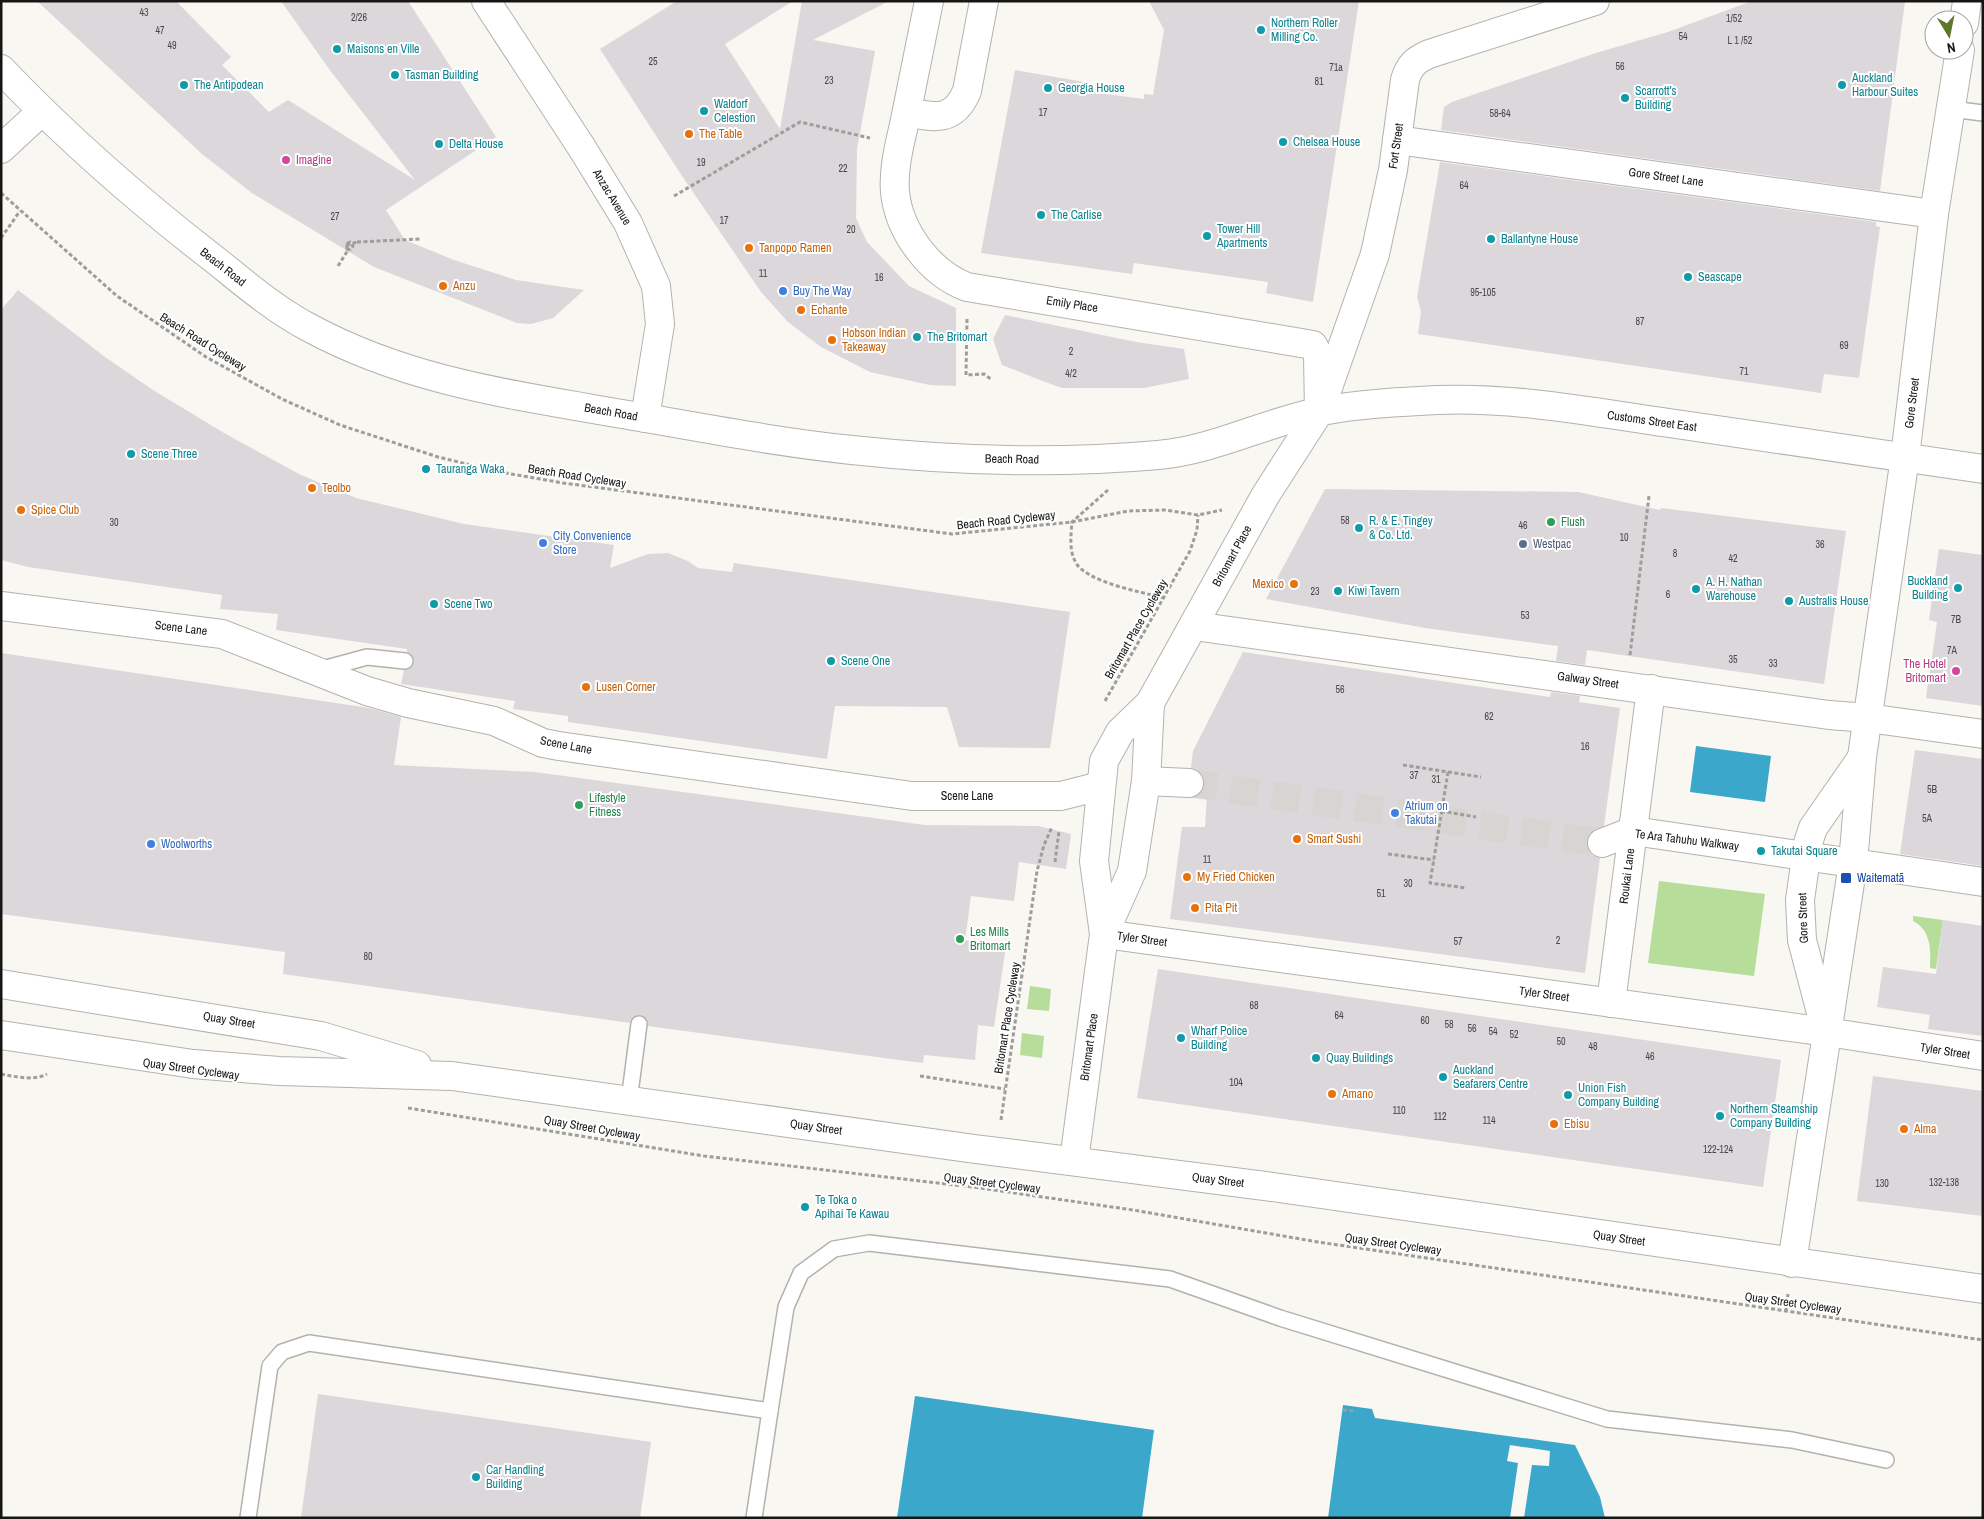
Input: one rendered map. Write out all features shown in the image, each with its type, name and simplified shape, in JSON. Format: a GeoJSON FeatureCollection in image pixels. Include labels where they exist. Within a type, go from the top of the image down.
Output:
{"type":"FeatureCollection","features":[{"type":"Feature","properties":{"kind":"street","name":"Anzac Avenue"},"geometry":{"type":"LineString","coordinates":[[486,1],[628,222],[656,286],[660,324],[645,418]]}},
{"type":"Feature","properties":{"kind":"street","name":"Emily Place"},"geometry":{"type":"LineString","coordinates":[[929,1],[896,169],[895,191],[898,206],[909,236],[932,264],[946,276],[967,287],[1314,345],[1318,355],[1319,412]]}},
{"type":"Feature","properties":{"kind":"street"},"geometry":{"type":"LineString","coordinates":[[907,112],[934,118],[954,111],[962,102],[967,91],[984,1]]}},
{"type":"Feature","properties":{"kind":"street","name":"Fort Street"},"geometry":{"type":"LineString","coordinates":[[1319,412],[1375,254],[1393,170],[1404,80],[1408,69],[1417,59],[1594,1]]}},
{"type":"Feature","properties":{"kind":"street","name":"Gore Street"},"geometry":{"type":"LineString","coordinates":[[1792,1263],[1853,863],[1862,756],[1905,457],[1934,214],[1958,60]]}},
{"type":"Feature","properties":{"kind":"street","name":"Beach Road"},"geometry":{"type":"LineString","coordinates":[[1,69],[42,111],[145,206],[254,291],[304,326],[360,352],[417,374],[469,387],[780,440],[855,450],[1002,459],[1083,459],[1160,454],[1196,448],[1319,412]]}},
{"type":"Feature","properties":{"kind":"street"},"geometry":{"type":"LineString","coordinates":[[1,149],[42,111]]}},
{"type":"Feature","properties":{"kind":"street","name":"Gore Street Lane"},"geometry":{"type":"LineString","coordinates":[[1397,140],[1934,214]]}},
{"type":"Feature","properties":{"kind":"street","name":"Customs Street East"},"geometry":{"type":"LineString","coordinates":[[1319,412],[1439,400],[1515,402],[1983,469]]}},
{"type":"Feature","properties":{"kind":"street","name":"Britomart Place"},"geometry":{"type":"LineString","coordinates":[[1074,1160],[1104,934],[1094,861],[1104,761],[1120,732],[1150,703],[1265,496],[1319,412]]}},
{"type":"Feature","properties":{"kind":"street","name":"Scene Lane"},"geometry":{"type":"LineString","coordinates":[[7,604],[222,634],[318,670],[367,691],[408,704],[494,721],[543,743],[912,796],[1061,796],[1100,786]]}},
{"type":"Feature","properties":{"kind":"street","name":"Galway Street"},"geometry":{"type":"LineString","coordinates":[[1194,626],[1829,715],[1868,718],[1983,734]]}},
{"type":"Feature","properties":{"kind":"street","name":"Roukai Lane"},"geometry":{"type":"LineString","coordinates":[[1611,1003],[1633,831],[1639,688]]}},
{"type":"Feature","properties":{"kind":"street","name":"Britomart Place"},"geometry":{"type":"LineString","coordinates":[[1104,934],[1132,871],[1146,781],[1150,703]]}},
{"type":"Feature","properties":{"kind":"street","name":"Gore Street"},"geometry":{"type":"LineString","coordinates":[[1826,1032],[1802,940],[1800,900],[1813,828],[1862,756]]}},
{"type":"Feature","properties":{"kind":"street"},"geometry":{"type":"LineString","coordinates":[[1146,781],[1189,783]]}},
{"type":"Feature","properties":{"kind":"street","name":"Te Ara Tahuhu Walkway"},"geometry":{"type":"LineString","coordinates":[[1602,843],[1633,831],[1983,882]]}},
{"type":"Feature","properties":{"kind":"street","name":"Tyler Street"},"geometry":{"type":"LineString","coordinates":[[1104,934],[1826,1032],[1983,1056]]}},
{"type":"Feature","properties":{"kind":"street","name":"Quay Street"},"geometry":{"type":"LineString","coordinates":[[1,984],[321,1036],[452,1076]]}},
{"type":"Feature","properties":{"kind":"street","name":"Quay Street"},"geometry":{"type":"LineString","coordinates":[[1,1035],[193,1064],[279,1071],[452,1076],[975,1149],[1074,1160],[1264,1186],[1983,1289]]}},
{"type":"Feature","properties":{"kind":"lane"},"geometry":{"type":"LineString","coordinates":[[1951,108],[1983,113]]}},
{"type":"Feature","properties":{"kind":"lane"},"geometry":{"type":"LineString","coordinates":[[318,670],[367,657],[405,662]]}},
{"type":"Feature","properties":{"kind":"lane"},"geometry":{"type":"LineString","coordinates":[[629,1101],[639,1024]]}},
{"type":"Feature","properties":{"kind":"lane"},"geometry":{"type":"LineString","coordinates":[[754,1518],[786,1307],[801,1273],[834,1249],[869,1243],[1170,1279],[1280,1318],[1607,1419],[1792,1440],[1886,1460]]}},
{"type":"Feature","properties":{"kind":"lane"},"geometry":{"type":"LineString","coordinates":[[248,1518],[270,1366],[282,1352],[309,1343],[770,1411]]}},
{"type":"Feature","properties":{"kind":"path"},"geometry":{"type":"LineString","coordinates":[[674,196],[800,122],[878,139]]}},
{"type":"Feature","properties":{"kind":"path","name":"Beach Road Cycleway"},"geometry":{"type":"LineString","coordinates":[[1,193],[117,296],[206,357],[282,399],[340,425],[438,457],[500,472],[564,483],[952,534],[1072,522],[1128,511],[1165,510],[1198,515]]}},
{"type":"Feature","properties":{"kind":"path"},"geometry":{"type":"LineString","coordinates":[[1,238],[20,211]]}},
{"type":"Feature","properties":{"kind":"path"},"geometry":{"type":"LineString","coordinates":[[338,266],[348,250],[345,247],[348,242],[353,244],[350,250],[347,249],[347,245],[357,242],[420,239]]}},
{"type":"Feature","properties":{"kind":"path"},"geometry":{"type":"LineString","coordinates":[[967,317],[966,375],[984,374],[992,380]]}},
{"type":"Feature","properties":{"kind":"path"},"geometry":{"type":"LineString","coordinates":[[1639,688],[1649,496]]}},
{"type":"Feature","properties":{"kind":"path","name":"Britomart Place Cycleway"},"geometry":{"type":"LineString","coordinates":[[1104,702],[1190,551],[1197,530],[1198,515]]}},
{"type":"Feature","properties":{"kind":"path"},"geometry":{"type":"LineString","coordinates":[[1072,522],[1071,542],[1075,562],[1095,580],[1164,598]]}},
{"type":"Feature","properties":{"kind":"path"},"geometry":{"type":"LineString","coordinates":[[1403,765],[1481,777]]}},
{"type":"Feature","properties":{"kind":"path"},"geometry":{"type":"LineString","coordinates":[[1448,772],[1430,883],[1466,888]]}},
{"type":"Feature","properties":{"kind":"path"},"geometry":{"type":"LineString","coordinates":[[1441,812],[1476,817]]}},
{"type":"Feature","properties":{"kind":"path","name":"Britomart Place Cycleway"},"geometry":{"type":"LineString","coordinates":[[1003,1106],[1037,871],[1044,844],[1053,825]]}},
{"type":"Feature","properties":{"kind":"path"},"geometry":{"type":"LineString","coordinates":[[1055,862],[1059,831]]}},
{"type":"Feature","properties":{"kind":"path"},"geometry":{"type":"LineString","coordinates":[[1388,854],[1434,860]]}},
{"type":"Feature","properties":{"kind":"path"},"geometry":{"type":"LineString","coordinates":[[1,1074],[40,1078],[55,1071]]}},
{"type":"Feature","properties":{"kind":"path"},"geometry":{"type":"LineString","coordinates":[[920,1076],[1005,1089]]}},
{"type":"Feature","properties":{"kind":"path","name":"Quay Street Cycleway"},"geometry":{"type":"LineString","coordinates":[[407,1108],[704,1156],[980,1188],[1133,1210],[1328,1243],[1983,1340]]}},
{"type":"Feature","properties":{"kind":"path"},"geometry":{"type":"LineString","coordinates":[[1343,1410],[1355,1411]]}},
{"type":"Feature","properties":{"kind":"green space"},"geometry":{"type":"Polygon","coordinates":[[[1659,881],[1765,894],[1754,976],[1648,963],[1659,881]]]}},
{"type":"Feature","properties":{"kind":"green space"},"geometry":{"type":"Polygon","coordinates":[[[1913,916],[1943,920],[1936,969],[1930,968],[1927,935],[1913,921],[1913,916]]]}},
{"type":"Feature","properties":{"kind":"green space"},"geometry":{"type":"Polygon","coordinates":[[[1030,986],[1051,989],[1049,1011],[1027,1009],[1030,986]]]}},
{"type":"Feature","properties":{"kind":"green space"},"geometry":{"type":"Polygon","coordinates":[[[1022,1033],[1044,1036],[1042,1058],[1020,1055],[1022,1033]]]}},
{"type":"Feature","properties":{"kind":"water"},"geometry":{"type":"Polygon","coordinates":[[[1696,746],[1771,756],[1765,802],[1690,792],[1696,746]]]}},
{"type":"Feature","properties":{"kind":"water"},"geometry":{"type":"Polygon","coordinates":[[[915,1396],[1154,1430],[1142,1518],[897,1518],[915,1396]]]}},
{"type":"Feature","properties":{"kind":"water"},"geometry":{"type":"Polygon","coordinates":[[[1343,1405],[1372,1409],[1375,1418],[1575,1445],[1600,1497],[1605,1518],[1328,1518],[1343,1405]]]}},
{"type":"Feature","properties":{"kind":"pier"},"geometry":{"type":"Polygon","coordinates":[[[1510,1445],[1550,1451],[1549,1466],[1532,1465],[1524,1518],[1510,1518],[1518,1463],[1507,1461],[1510,1445]]]}},
{"type":"Feature","properties":{"kind":"building"},"geometry":{"type":"Polygon","coordinates":[[[37,1],[176,1],[231,57],[222,65],[269,112],[288,100],[415,180],[329,69],[281,1],[408,1],[496,137],[386,210],[405,240],[454,260],[516,280],[584,290],[553,318],[531,324],[517,323],[374,267],[252,193],[202,154],[37,1]]]}},
{"type":"Feature","properties":{"kind":"building"},"geometry":{"type":"Polygon","coordinates":[[[677,1],[793,1],[725,44],[780,129],[802,1],[889,1],[813,40],[875,51],[857,149],[856,218],[867,242],[909,286],[956,308],[956,386],[930,385],[870,372],[821,347],[788,322],[761,292],[682,176],[600,49],[677,1]]]}},
{"type":"Feature","properties":{"kind":"building"},"geometry":{"type":"Polygon","coordinates":[[[1149,1],[1359,1],[1313,302],[1266,293],[1268,282],[1134,263],[1132,274],[981,253],[1015,70],[1084,82],[1082,91],[1144,99],[1144,94],[1153,95],[1164,30],[1149,1]]]}},
{"type":"Feature","properties":{"kind":"building"},"geometry":{"type":"Polygon","coordinates":[[[1752,1],[1905,1],[1880,191],[1441,130],[1444,107],[1452,102],[1599,52],[1668,32],[1752,1]]]}},
{"type":"Feature","properties":{"kind":"building"},"geometry":{"type":"Polygon","coordinates":[[[1440,162],[1876,222],[1876,226],[1880,227],[1859,378],[1824,374],[1821,393],[1418,334],[1421,312],[1417,297],[1440,162]]]}},
{"type":"Feature","properties":{"kind":"building"},"geometry":{"type":"Polygon","coordinates":[[[18,290],[105,357],[153,390],[224,433],[299,474],[356,498],[464,524],[614,545],[610,568],[648,554],[668,553],[688,561],[698,568],[732,572],[734,563],[1070,612],[1050,748],[959,747],[947,707],[835,706],[827,759],[568,722],[568,716],[513,709],[515,701],[401,684],[404,670],[409,669],[414,662],[407,649],[276,630],[278,614],[220,609],[222,595],[28,567],[1,560],[1,310],[18,290]]]}},
{"type":"Feature","properties":{"kind":"building"},"geometry":{"type":"Polygon","coordinates":[[[1005,315],[1136,342],[1184,349],[1189,379],[1144,388],[1062,388],[1002,365],[993,339],[1005,315]]]}},
{"type":"Feature","properties":{"kind":"building"},"geometry":{"type":"Polygon","coordinates":[[[1325,489],[1578,492],[1660,510],[1661,508],[1846,531],[1824,684],[1587,650],[1585,665],[1556,661],[1558,646],[1425,628],[1266,599],[1325,489]]]}},
{"type":"Feature","properties":{"kind":"building"},"geometry":{"type":"Polygon","coordinates":[[[1939,549],[1983,555],[1983,706],[1926,698],[1937,622],[1929,620],[1939,549]]]}},
{"type":"Feature","properties":{"kind":"building","name":"Atrium on Takutai"},"geometry":{"type":"Polygon","coordinates":[[[1243,652],[1550,697],[1551,692],[1580,696],[1579,702],[1620,708],[1604,826],[1590,833],[1587,841],[1588,849],[1592,855],[1600,858],[1585,973],[1170,919],[1182,827],[1205,827],[1207,795],[1200,794],[1205,784],[1203,775],[1198,770],[1191,768],[1193,751],[1243,652]]]}},
{"type":"Feature","properties":{"kind":"building"},"geometry":{"type":"Polygon","coordinates":[[[1,653],[369,708],[401,717],[394,765],[535,772],[925,825],[1038,826],[1071,834],[1066,869],[1019,862],[1014,901],[971,896],[965,940],[1006,946],[994,1027],[978,1025],[975,1060],[924,1055],[923,1063],[648,1026],[647,1020],[641,1015],[635,1016],[630,1023],[283,974],[285,952],[1,914],[1,653]]]}},
{"type":"Feature","properties":{"kind":"building"},"geometry":{"type":"Polygon","coordinates":[[[1915,750],[1983,759],[1983,866],[1900,854],[1915,750]]]}},
{"type":"Feature","properties":{"kind":"building"},"geometry":{"type":"Polygon","coordinates":[[[1943,920],[1983,926],[1983,1036],[1928,1029],[1930,1015],[1877,1007],[1883,967],[1936,974],[1943,920]]]}},
{"type":"Feature","properties":{"kind":"building"},"geometry":{"type":"Polygon","coordinates":[[[1158,969],[1781,1060],[1763,1187],[1137,1098],[1158,969]]]}},
{"type":"Feature","properties":{"kind":"building"},"geometry":{"type":"Polygon","coordinates":[[[1873,1076],[1983,1091],[1983,1216],[1857,1201],[1873,1076]]]}},
{"type":"Feature","properties":{"kind":"building","name":"Car Handling Building"},"geometry":{"type":"Polygon","coordinates":[[[318,1394],[651,1442],[640,1518],[301,1518],[318,1394]]]}},
{"type":"Feature","properties":{"kind":"tunnel"},"geometry":{"type":"LineString","coordinates":[[1189,783],[1602,843]]}},
{"type":"Feature","properties":{"kind":"place","name":"Northern Roller Milling Co."},"geometry":{"type":"Point","coordinates":[1261,30]}},
{"type":"Feature","properties":{"kind":"place","name":"Maisons en Ville"},"geometry":{"type":"Point","coordinates":[337,49]}},
{"type":"Feature","properties":{"kind":"place","name":"Tasman Building"},"geometry":{"type":"Point","coordinates":[395,75]}},
{"type":"Feature","properties":{"kind":"place","name":"The Antipodean"},"geometry":{"type":"Point","coordinates":[184,85]}},
{"type":"Feature","properties":{"kind":"place","name":"Auckland Harbour Suites"},"geometry":{"type":"Point","coordinates":[1842,85]}},
{"type":"Feature","properties":{"kind":"place","name":"Georgia House"},"geometry":{"type":"Point","coordinates":[1048,88]}},
{"type":"Feature","properties":{"kind":"place","name":"Scarrott’s Building"},"geometry":{"type":"Point","coordinates":[1625,98]}},
{"type":"Feature","properties":{"kind":"place","name":"Waldorf Celestion"},"geometry":{"type":"Point","coordinates":[704,111]}},
{"type":"Feature","properties":{"kind":"place","name":"The Table"},"geometry":{"type":"Point","coordinates":[689,134]}},
{"type":"Feature","properties":{"kind":"place","name":"Chelsea House"},"geometry":{"type":"Point","coordinates":[1283,142]}},
{"type":"Feature","properties":{"kind":"place","name":"Delta House"},"geometry":{"type":"Point","coordinates":[439,144]}},
{"type":"Feature","properties":{"kind":"place","name":"Imagine"},"geometry":{"type":"Point","coordinates":[286,160]}},
{"type":"Feature","properties":{"kind":"place","name":"The Carlise"},"geometry":{"type":"Point","coordinates":[1041,215]}},
{"type":"Feature","properties":{"kind":"place","name":"Tower Hill Apartments"},"geometry":{"type":"Point","coordinates":[1207,236]}},
{"type":"Feature","properties":{"kind":"place","name":"Ballantyne House"},"geometry":{"type":"Point","coordinates":[1491,239]}},
{"type":"Feature","properties":{"kind":"place","name":"Tanpopo Ramen"},"geometry":{"type":"Point","coordinates":[749,248]}},
{"type":"Feature","properties":{"kind":"place","name":"Seascape"},"geometry":{"type":"Point","coordinates":[1688,277]}},
{"type":"Feature","properties":{"kind":"place","name":"Anzu"},"geometry":{"type":"Point","coordinates":[443,286]}},
{"type":"Feature","properties":{"kind":"place","name":"Buy The Way"},"geometry":{"type":"Point","coordinates":[783,291]}},
{"type":"Feature","properties":{"kind":"place","name":"Echante"},"geometry":{"type":"Point","coordinates":[801,310]}},
{"type":"Feature","properties":{"kind":"place","name":"The Britomart"},"geometry":{"type":"Point","coordinates":[917,337]}},
{"type":"Feature","properties":{"kind":"place","name":"Hobson Indian Takeaway"},"geometry":{"type":"Point","coordinates":[832,340]}},
{"type":"Feature","properties":{"kind":"place","name":"Scene Three"},"geometry":{"type":"Point","coordinates":[131,454]}},
{"type":"Feature","properties":{"kind":"place","name":"Tauranga Waka"},"geometry":{"type":"Point","coordinates":[426,469]}},
{"type":"Feature","properties":{"kind":"place","name":"Teolbo"},"geometry":{"type":"Point","coordinates":[312,488]}},
{"type":"Feature","properties":{"kind":"place","name":"Spice Club"},"geometry":{"type":"Point","coordinates":[21,510]}},
{"type":"Feature","properties":{"kind":"place","name":"Flush"},"geometry":{"type":"Point","coordinates":[1551,522]}},
{"type":"Feature","properties":{"kind":"place","name":"R. & E. Tingey & Co. Ltd."},"geometry":{"type":"Point","coordinates":[1359,528]}},
{"type":"Feature","properties":{"kind":"place","name":"City Convenience Store"},"geometry":{"type":"Point","coordinates":[543,543]}},
{"type":"Feature","properties":{"kind":"place","name":"Westpac"},"geometry":{"type":"Point","coordinates":[1523,544]}},
{"type":"Feature","properties":{"kind":"place","name":"Mexico"},"geometry":{"type":"Point","coordinates":[1294,584]}},
{"type":"Feature","properties":{"kind":"place","name":"Buckland Building"},"geometry":{"type":"Point","coordinates":[1958,588]}},
{"type":"Feature","properties":{"kind":"place","name":"A. H. Nathan Warehouse"},"geometry":{"type":"Point","coordinates":[1696,589]}},
{"type":"Feature","properties":{"kind":"place","name":"Kiwi Tavern"},"geometry":{"type":"Point","coordinates":[1338,591]}},
{"type":"Feature","properties":{"kind":"place","name":"Australis House"},"geometry":{"type":"Point","coordinates":[1789,601]}},
{"type":"Feature","properties":{"kind":"place","name":"Scene Two"},"geometry":{"type":"Point","coordinates":[434,604]}},
{"type":"Feature","properties":{"kind":"place","name":"Scene One"},"geometry":{"type":"Point","coordinates":[831,661]}},
{"type":"Feature","properties":{"kind":"place","name":"The Hotel Britomart"},"geometry":{"type":"Point","coordinates":[1956,671]}},
{"type":"Feature","properties":{"kind":"place","name":"Lusen Corner"},"geometry":{"type":"Point","coordinates":[586,687]}},
{"type":"Feature","properties":{"kind":"place","name":"Lifestyle Fitness"},"geometry":{"type":"Point","coordinates":[579,805]}},
{"type":"Feature","properties":{"kind":"place","name":"Atrium on Takutai"},"geometry":{"type":"Point","coordinates":[1395,813]}},
{"type":"Feature","properties":{"kind":"place","name":"Smart Sushi"},"geometry":{"type":"Point","coordinates":[1297,839]}},
{"type":"Feature","properties":{"kind":"place","name":"Woolworths"},"geometry":{"type":"Point","coordinates":[151,844]}},
{"type":"Feature","properties":{"kind":"place","name":"Takutai Square"},"geometry":{"type":"Point","coordinates":[1761,851]}},
{"type":"Feature","properties":{"kind":"place","name":"My Fried Chicken"},"geometry":{"type":"Point","coordinates":[1187,877]}},
{"type":"Feature","properties":{"kind":"place","name":"Waitematā"},"geometry":{"type":"Point","coordinates":[1846,878]}},
{"type":"Feature","properties":{"kind":"place","name":"Pita Pit"},"geometry":{"type":"Point","coordinates":[1195,908]}},
{"type":"Feature","properties":{"kind":"place","name":"Les Mills Britomart"},"geometry":{"type":"Point","coordinates":[960,939]}},
{"type":"Feature","properties":{"kind":"place","name":"Wharf Police Building"},"geometry":{"type":"Point","coordinates":[1181,1038]}},
{"type":"Feature","properties":{"kind":"place","name":"Quay Buildings"},"geometry":{"type":"Point","coordinates":[1316,1058]}},
{"type":"Feature","properties":{"kind":"place","name":"Auckland Seafarers Centre"},"geometry":{"type":"Point","coordinates":[1443,1077]}},
{"type":"Feature","properties":{"kind":"place","name":"Amano"},"geometry":{"type":"Point","coordinates":[1332,1094]}},
{"type":"Feature","properties":{"kind":"place","name":"Union Fish Company Building"},"geometry":{"type":"Point","coordinates":[1568,1095]}},
{"type":"Feature","properties":{"kind":"place","name":"Northern Steamship Company Building"},"geometry":{"type":"Point","coordinates":[1720,1116]}},
{"type":"Feature","properties":{"kind":"place","name":"Ebisu"},"geometry":{"type":"Point","coordinates":[1554,1124]}},
{"type":"Feature","properties":{"kind":"place","name":"Alma"},"geometry":{"type":"Point","coordinates":[1904,1129]}},
{"type":"Feature","properties":{"kind":"place","name":"Te Toka o Apihai Te Kawau"},"geometry":{"type":"Point","coordinates":[805,1207]}},
{"type":"Feature","properties":{"kind":"place","name":"Car Handling Building"},"geometry":{"type":"Point","coordinates":[476,1477]}}]}
